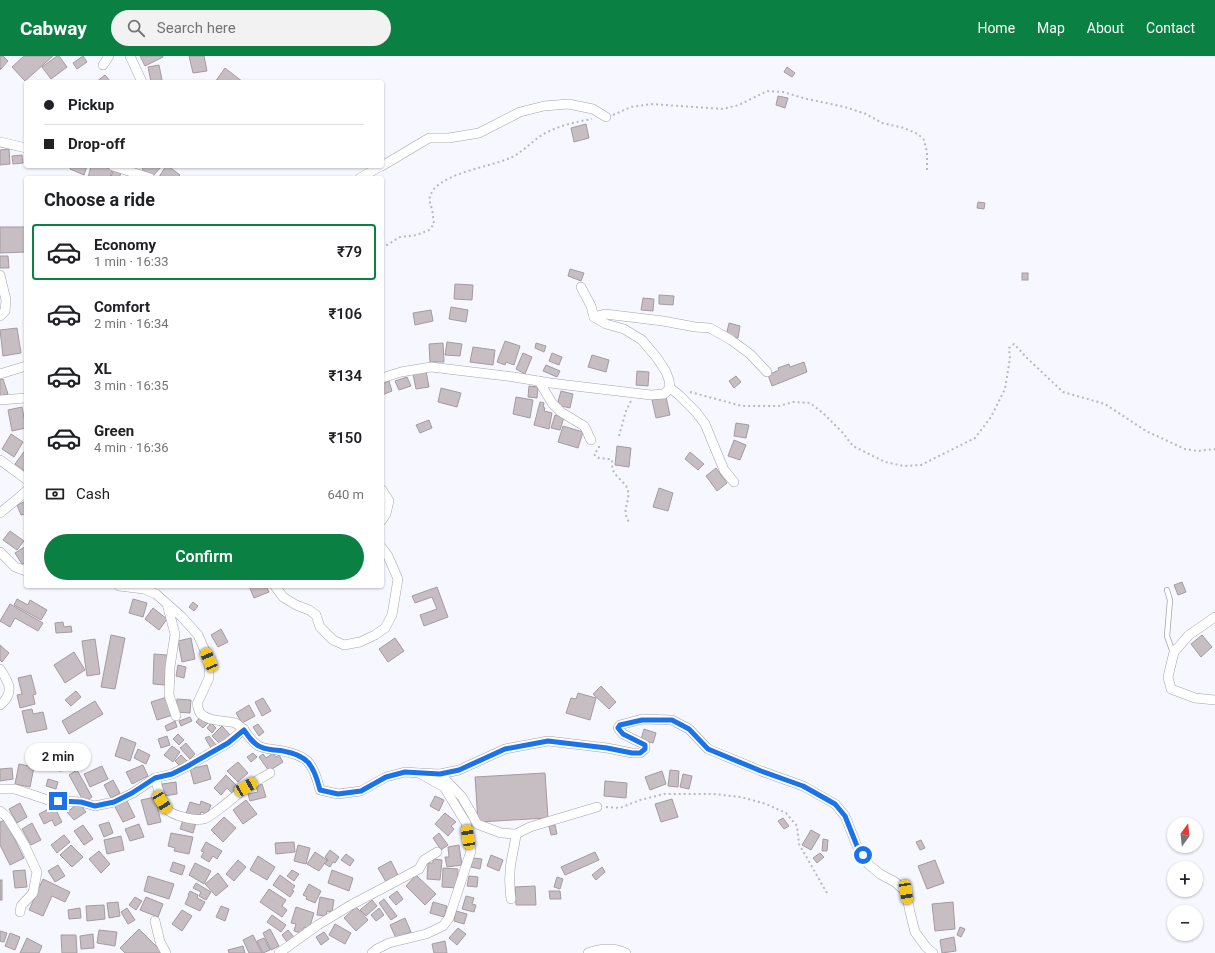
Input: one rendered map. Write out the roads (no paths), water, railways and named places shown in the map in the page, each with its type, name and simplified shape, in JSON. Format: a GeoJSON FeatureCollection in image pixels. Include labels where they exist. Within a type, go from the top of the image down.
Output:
{"type":"FeatureCollection","features":[{"type":"Feature","properties":{"kind":"street"},"geometry":{"type":"LineString","coordinates":[[103,65],[109,56]]}},
{"type":"Feature","properties":{"kind":"street"},"geometry":{"type":"LineString","coordinates":[[130,56],[141,80]]}},
{"type":"Feature","properties":{"kind":"street"},"geometry":{"type":"LineString","coordinates":[[384,165],[429,138],[449,138],[479,133],[520,112],[544,106],[568,104],[593,108],[606,117]]}},
{"type":"Feature","properties":{"kind":"street"},"geometry":{"type":"LineString","coordinates":[[0,142],[24,148]]}},
{"type":"Feature","properties":{"kind":"street"},"geometry":{"type":"LineString","coordinates":[[119,168],[144,176]]}},
{"type":"Feature","properties":{"kind":"street"},"geometry":{"type":"LineString","coordinates":[[364,176],[378,168]]}},
{"type":"Feature","properties":{"kind":"street"},"geometry":{"type":"LineString","coordinates":[[0,275],[6,300],[5,311],[0,316]]}},
{"type":"Feature","properties":{"kind":"street"},"geometry":{"type":"LineString","coordinates":[[582,287],[591,306],[594,317],[606,324],[624,329],[642,340],[657,358],[666,372],[670,388],[696,412],[705,424],[724,470],[734,482]]}},
{"type":"Feature","properties":{"kind":"street"},"geometry":{"type":"LineString","coordinates":[[594,317],[605,314],[710,328],[731,340],[750,354],[767,372]]}},
{"type":"Feature","properties":{"kind":"street"},"geometry":{"type":"LineString","coordinates":[[0,374],[24,367]]}},
{"type":"Feature","properties":{"kind":"street"},"geometry":{"type":"LineString","coordinates":[[384,377],[401,372],[431,367],[639,394],[664,394],[670,388]]}},
{"type":"Feature","properties":{"kind":"street"},"geometry":{"type":"LineString","coordinates":[[539,381],[552,403],[560,412],[584,426],[590,440]]}},
{"type":"Feature","properties":{"kind":"street"},"geometry":{"type":"LineString","coordinates":[[0,400],[24,398]]}},
{"type":"Feature","properties":{"kind":"street"},"geometry":{"type":"LineString","coordinates":[[0,460],[24,478]]}},
{"type":"Feature","properties":{"kind":"street"},"geometry":{"type":"LineString","coordinates":[[0,513],[24,493]]}},
{"type":"Feature","properties":{"kind":"street"},"geometry":{"type":"LineString","coordinates":[[384,493],[390,501],[384,517]]}},
{"type":"Feature","properties":{"kind":"street"},"geometry":{"type":"LineString","coordinates":[[276,588],[283,597],[316,615],[320,627],[333,640],[344,645],[360,642],[375,635],[385,628],[392,615],[398,579],[388,556],[384,551]]}},
{"type":"Feature","properties":{"kind":"street"},"geometry":{"type":"LineString","coordinates":[[0,552],[15,567],[24,570]]}},
{"type":"Feature","properties":{"kind":"street"},"geometry":{"type":"LineString","coordinates":[[136,588],[144,589],[156,594],[182,617],[198,635],[209,660],[209,678],[197,704],[200,712],[208,718],[237,724],[244,730],[249,738],[260,747],[300,756],[310,764],[317,776],[320,790],[338,794],[361,791],[386,777],[405,772],[440,774],[459,770],[505,749],[548,741],[640,753],[645,749],[645,745],[623,734],[618,728],[620,725],[642,720],[672,720],[689,729],[708,749],[761,771],[803,786],[835,804],[845,816],[857,846],[868,864],[880,874],[895,882],[906,892],[915,932],[926,947],[933,953]]}},
{"type":"Feature","properties":{"kind":"street"},"geometry":{"type":"LineString","coordinates":[[144,589],[149,588]]}},
{"type":"Feature","properties":{"kind":"street"},"geometry":{"type":"LineString","coordinates":[[167,604],[175,634],[170,667],[169,695],[176,716]]}},
{"type":"Feature","properties":{"kind":"street"},"geometry":{"type":"LineString","coordinates":[[1215,617],[1189,635],[1174,652],[1168,677],[1171,689],[1195,698],[1215,700]]}},
{"type":"Feature","properties":{"kind":"street"},"geometry":{"type":"LineString","coordinates":[[0,669],[10,687],[6,700],[0,705]]}},
{"type":"Feature","properties":{"kind":"street"},"geometry":{"type":"LineString","coordinates":[[0,788],[15,788],[48,800],[81,802],[95,806],[114,802],[132,793],[155,778],[172,774],[186,767],[228,743],[244,730]]}},
{"type":"Feature","properties":{"kind":"street"},"geometry":{"type":"LineString","coordinates":[[155,778],[162,802],[168,811],[174,815],[193,819],[204,819],[213,814],[246,787],[270,773]]}},
{"type":"Feature","properties":{"kind":"street"},"geometry":{"type":"LineString","coordinates":[[372,953],[390,943],[426,934],[443,926],[450,918],[471,852],[466,823],[444,787],[419,773]]}},
{"type":"Feature","properties":{"kind":"street"},"geometry":{"type":"LineString","coordinates":[[440,774],[462,797],[477,824],[501,833],[516,834],[530,828],[597,807]]}},
{"type":"Feature","properties":{"kind":"street"},"geometry":{"type":"LineString","coordinates":[[0,811],[7,816],[24,844],[37,872],[33,893],[21,906],[20,912]]}},
{"type":"Feature","properties":{"kind":"street"},"geometry":{"type":"LineString","coordinates":[[511,900],[510,873],[516,834]]}},
{"type":"Feature","properties":{"kind":"street"},"geometry":{"type":"LineString","coordinates":[[279,953],[318,925],[351,905],[419,869],[424,860],[436,852]]}},
{"type":"Feature","properties":{"kind":"street"},"geometry":{"type":"LineString","coordinates":[[155,921],[160,942],[166,953]]}},
{"type":"Feature","properties":{"kind":"street"},"geometry":{"type":"LineString","coordinates":[[588,953],[599,949],[610,948],[626,953]]}},
{"type":"Feature","properties":{"kind":"lane"},"geometry":{"type":"LineString","coordinates":[[1167,590],[1170,600],[1167,636],[1173,655]]}}]}
